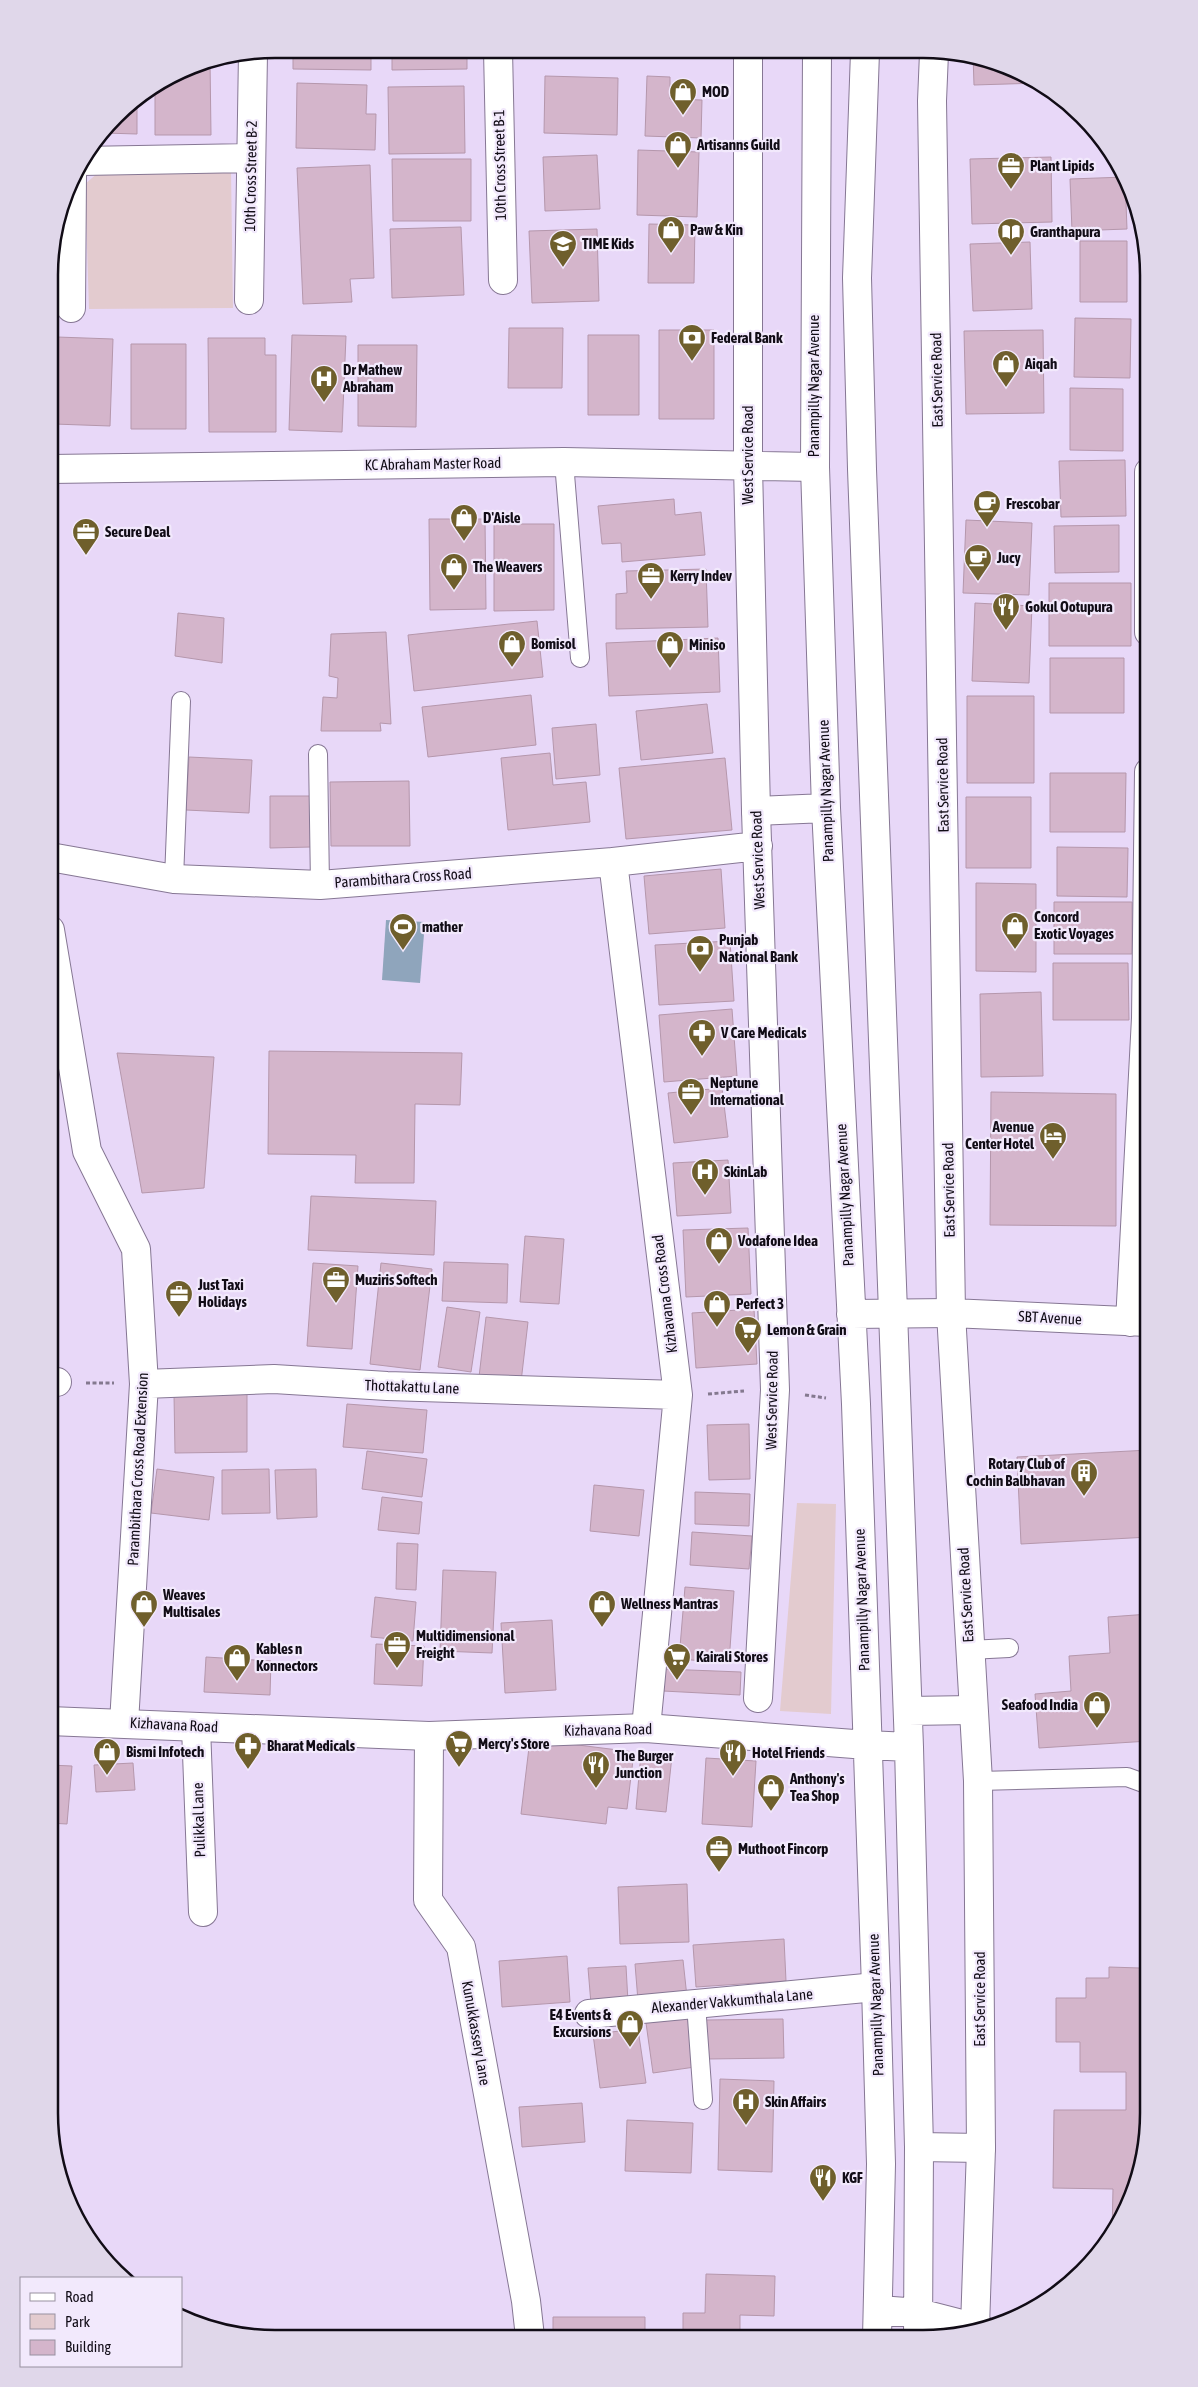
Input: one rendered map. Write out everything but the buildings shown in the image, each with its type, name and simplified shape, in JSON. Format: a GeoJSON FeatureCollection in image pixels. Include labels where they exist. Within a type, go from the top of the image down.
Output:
{"type":"FeatureCollection","features":[{"type":"Feature","properties":{"kind":"street","name":"10th Cross Street B-1"},"geometry":{"type":"LineString","coordinates":[[498,58],[503,280]]}},
{"type":"Feature","properties":{"kind":"street","name":"West Service Road"},"geometry":{"type":"LineString","coordinates":[[748,58],[748,466],[756,811],[775,1390],[758,1698]]}},
{"type":"Feature","properties":{"kind":"street","name":"Panampilly Nagar Avenue"},"geometry":{"type":"LineString","coordinates":[[817,58],[814,278],[815,466],[826,808],[856,1404],[876,1988],[881,2164],[878,2330]]}},
{"type":"Feature","properties":{"kind":"street"},"geometry":{"type":"LineString","coordinates":[[865,58],[857,278],[908,1711],[919,2147],[918,2326]]}},
{"type":"Feature","properties":{"kind":"street","name":"East Service Road"},"geometry":{"type":"LineString","coordinates":[[934,58],[932,101],[951,1313],[978,1781],[981,2148],[978,2322]]}},
{"type":"Feature","properties":{"kind":"street","name":"10th Cross Street B-2"},"geometry":{"type":"LineString","coordinates":[[249,300],[253,59]]}},
{"type":"Feature","properties":{"kind":"street"},"geometry":{"type":"LineString","coordinates":[[90,161],[251,158]]}},
{"type":"Feature","properties":{"kind":"street"},"geometry":{"type":"LineString","coordinates":[[69,203],[64,265],[71,308]]}},
{"type":"Feature","properties":{"kind":"street","name":"KC Abraham Master Road"},"geometry":{"type":"LineString","coordinates":[[58,469],[564,462],[815,466]]}},
{"type":"Feature","properties":{"kind":"street"},"geometry":{"type":"LineString","coordinates":[[756,811],[826,808]]}},
{"type":"Feature","properties":{"kind":"street","name":"Parambithara Cross Road"},"geometry":{"type":"LineString","coordinates":[[58,858],[174,879],[320,885],[613,862],[758,846]]}},
{"type":"Feature","properties":{"kind":"street","name":"Kizhavana Cross Road"},"geometry":{"type":"LineString","coordinates":[[613,862],[678,1395],[646,1728]]}},
{"type":"Feature","properties":{"kind":"street","name":"Parambithara Cross Road Extension"},"geometry":{"type":"LineString","coordinates":[[58,979],[86,1151],[136,1249],[144,1384],[124,1723]]}},
{"type":"Feature","properties":{"kind":"street","name":"SBT Avenue"},"geometry":{"type":"LineString","coordinates":[[851,1314],[951,1313],[1140,1322]]}},
{"type":"Feature","properties":{"kind":"street","name":"Thottakattu Lane"},"geometry":{"type":"LineString","coordinates":[[144,1384],[274,1379],[387,1386],[678,1395]]}},
{"type":"Feature","properties":{"kind":"street"},"geometry":{"type":"LineString","coordinates":[[908,1711],[974,1710]]}},
{"type":"Feature","properties":{"kind":"street","name":"Kizhavana Road"},"geometry":{"type":"LineString","coordinates":[[58,1721],[429,1736],[646,1728],[909,1747]]}},
{"type":"Feature","properties":{"kind":"street","name":"Pulikkal Lane"},"geometry":{"type":"LineString","coordinates":[[196,1727],[202,1912]]}},
{"type":"Feature","properties":{"kind":"street","name":"Kunukkassery Lane"},"geometry":{"type":"LineString","coordinates":[[429,1736],[428,1900],[461,1947],[526,2301],[529,2330]]}},
{"type":"Feature","properties":{"kind":"street","name":"Alexander Vakkumthala Lane"},"geometry":{"type":"LineString","coordinates":[[589,2014],[876,1988]]}},
{"type":"Feature","properties":{"kind":"street"},"geometry":{"type":"LineString","coordinates":[[919,2147],[981,2148]]}},
{"type":"Feature","properties":{"kind":"street"},"geometry":{"type":"LineString","coordinates":[[879,2310],[918,2326],[956,2327]]}},
{"type":"Feature","properties":{"kind":"lane"},"geometry":{"type":"LineString","coordinates":[[564,462],[580,658]]}},
{"type":"Feature","properties":{"kind":"lane"},"geometry":{"type":"LineString","coordinates":[[174,879],[181,701]]}},
{"type":"Feature","properties":{"kind":"lane"},"geometry":{"type":"LineString","coordinates":[[318,754],[320,885]]}},
{"type":"Feature","properties":{"kind":"lane"},"geometry":{"type":"LineString","coordinates":[[969,1650],[1009,1648]]}},
{"type":"Feature","properties":{"kind":"lane"},"geometry":{"type":"LineString","coordinates":[[978,1781],[1127,1777],[1140,1782]]}},
{"type":"Feature","properties":{"kind":"lane"},"geometry":{"type":"LineString","coordinates":[[696,2004],[704,2100]]}},
{"type":"Feature","properties":{"kind":"path"},"geometry":{"type":"LineString","coordinates":[[58,1382],[144,1384]]}},
{"type":"Feature","properties":{"kind":"path"},"geometry":{"type":"LineString","coordinates":[[678,1395],[775,1390],[856,1404]]}},
{"type":"Feature","properties":{"kind":"green space"},"geometry":{"type":"Polygon","coordinates":[[[231,170],[233,308],[89,309],[85,184],[99,172],[231,170]]]}},
{"type":"Feature","properties":{"kind":"green space"},"geometry":{"type":"Polygon","coordinates":[[[797,1503],[836,1504],[831,1714],[780,1711],[797,1503]]]}},
{"type":"Feature","properties":{"kind":"water","name":"mather"},"geometry":{"type":"Polygon","coordinates":[[[386,920],[425,922],[420,983],[382,980],[386,920]]]}},
{"type":"Feature","properties":{"kind":"place","name":"MOD"},"geometry":{"type":"Point","coordinates":[683,116]}},
{"type":"Feature","properties":{"kind":"place","name":"Artisanns Guild"},"geometry":{"type":"Point","coordinates":[678,169]}},
{"type":"Feature","properties":{"kind":"place","name":"Plant Lipids"},"geometry":{"type":"Point","coordinates":[1011,190]}},
{"type":"Feature","properties":{"kind":"place","name":"Paw & Kin"},"geometry":{"type":"Point","coordinates":[671,254]}},
{"type":"Feature","properties":{"kind":"place","name":"Granthapura"},"geometry":{"type":"Point","coordinates":[1011,256]}},
{"type":"Feature","properties":{"kind":"place","name":"TIME Kids"},"geometry":{"type":"Point","coordinates":[563,268]}},
{"type":"Feature","properties":{"kind":"place","name":"Federal Bank"},"geometry":{"type":"Point","coordinates":[692,362]}},
{"type":"Feature","properties":{"kind":"place","name":"Aiqah"},"geometry":{"type":"Point","coordinates":[1006,388]}},
{"type":"Feature","properties":{"kind":"place","name":"Dr Mathew Abraham"},"geometry":{"type":"Point","coordinates":[324,403]}},
{"type":"Feature","properties":{"kind":"place","name":"Frescobar"},"geometry":{"type":"Point","coordinates":[987,528]}},
{"type":"Feature","properties":{"kind":"place","name":"D'Aisle"},"geometry":{"type":"Point","coordinates":[464,542]}},
{"type":"Feature","properties":{"kind":"place","name":"Secure Deal"},"geometry":{"type":"Point","coordinates":[86,556]}},
{"type":"Feature","properties":{"kind":"place","name":"Jucy"},"geometry":{"type":"Point","coordinates":[978,582]}},
{"type":"Feature","properties":{"kind":"place","name":"The Weavers"},"geometry":{"type":"Point","coordinates":[454,591]}},
{"type":"Feature","properties":{"kind":"place","name":"Kerry Indev"},"geometry":{"type":"Point","coordinates":[651,600]}},
{"type":"Feature","properties":{"kind":"place","name":"Gokul Ootupura"},"geometry":{"type":"Point","coordinates":[1006,631]}},
{"type":"Feature","properties":{"kind":"place","name":"Bomisol"},"geometry":{"type":"Point","coordinates":[512,668]}},
{"type":"Feature","properties":{"kind":"place","name":"Miniso"},"geometry":{"type":"Point","coordinates":[670,669]}},
{"type":"Feature","properties":{"kind":"place","name":"Concord Exotic Voyages"},"geometry":{"type":"Point","coordinates":[1015,950]}},
{"type":"Feature","properties":{"kind":"place","name":"mather"},"geometry":{"type":"Point","coordinates":[403,951]}},
{"type":"Feature","properties":{"kind":"place","name":"Punjab National Bank"},"geometry":{"type":"Point","coordinates":[700,973]}},
{"type":"Feature","properties":{"kind":"place","name":"V Care Medicals"},"geometry":{"type":"Point","coordinates":[702,1057]}},
{"type":"Feature","properties":{"kind":"place","name":"Neptune International"},"geometry":{"type":"Point","coordinates":[691,1116]}},
{"type":"Feature","properties":{"kind":"place","name":"Avenue Center Hotel"},"geometry":{"type":"Point","coordinates":[1053,1160]}},
{"type":"Feature","properties":{"kind":"place","name":"SkinLab"},"geometry":{"type":"Point","coordinates":[705,1196]}},
{"type":"Feature","properties":{"kind":"place","name":"Vodafone Idea"},"geometry":{"type":"Point","coordinates":[719,1265]}},
{"type":"Feature","properties":{"kind":"place","name":"Muziris Softech"},"geometry":{"type":"Point","coordinates":[336,1304]}},
{"type":"Feature","properties":{"kind":"place","name":"Just Taxi Holidays"},"geometry":{"type":"Point","coordinates":[179,1318]}},
{"type":"Feature","properties":{"kind":"place","name":"Perfect 3"},"geometry":{"type":"Point","coordinates":[717,1328]}},
{"type":"Feature","properties":{"kind":"place","name":"Lemon & Grain"},"geometry":{"type":"Point","coordinates":[748,1354]}},
{"type":"Feature","properties":{"kind":"place","name":"Rotary Club of Cochin Balbhavan"},"geometry":{"type":"Point","coordinates":[1084,1497]}},
{"type":"Feature","properties":{"kind":"place","name":"Weaves Multisales"},"geometry":{"type":"Point","coordinates":[144,1628]}},
{"type":"Feature","properties":{"kind":"place","name":"Wellness Mantras"},"geometry":{"type":"Point","coordinates":[602,1628]}},
{"type":"Feature","properties":{"kind":"place","name":"Multidimensional Freight"},"geometry":{"type":"Point","coordinates":[397,1669]}},
{"type":"Feature","properties":{"kind":"place","name":"Kairali Stores"},"geometry":{"type":"Point","coordinates":[677,1681]}},
{"type":"Feature","properties":{"kind":"place","name":"Kables n Konnectors"},"geometry":{"type":"Point","coordinates":[237,1682]}},
{"type":"Feature","properties":{"kind":"place","name":"Seafood India"},"geometry":{"type":"Point","coordinates":[1097,1729]}},
{"type":"Feature","properties":{"kind":"place","name":"Mercy's Store"},"geometry":{"type":"Point","coordinates":[459,1768]}},
{"type":"Feature","properties":{"kind":"place","name":"Bharat Medicals"},"geometry":{"type":"Point","coordinates":[248,1770]}},
{"type":"Feature","properties":{"kind":"place","name":"Bismi Infotech"},"geometry":{"type":"Point","coordinates":[107,1776]}},
{"type":"Feature","properties":{"kind":"place","name":"Hotel Friends"},"geometry":{"type":"Point","coordinates":[733,1777]}},
{"type":"Feature","properties":{"kind":"place","name":"The Burger Junction"},"geometry":{"type":"Point","coordinates":[596,1789]}},
{"type":"Feature","properties":{"kind":"place","name":"Anthony's Tea Shop"},"geometry":{"type":"Point","coordinates":[771,1812]}},
{"type":"Feature","properties":{"kind":"place","name":"Muthoot Fincorp"},"geometry":{"type":"Point","coordinates":[719,1873]}},
{"type":"Feature","properties":{"kind":"place","name":"E4 Events & Excursions"},"geometry":{"type":"Point","coordinates":[630,2048]}},
{"type":"Feature","properties":{"kind":"place","name":"Skin Affairs"},"geometry":{"type":"Point","coordinates":[746,2126]}},
{"type":"Feature","properties":{"kind":"place","name":"KGF"},"geometry":{"type":"Point","coordinates":[823,2202]}}]}
